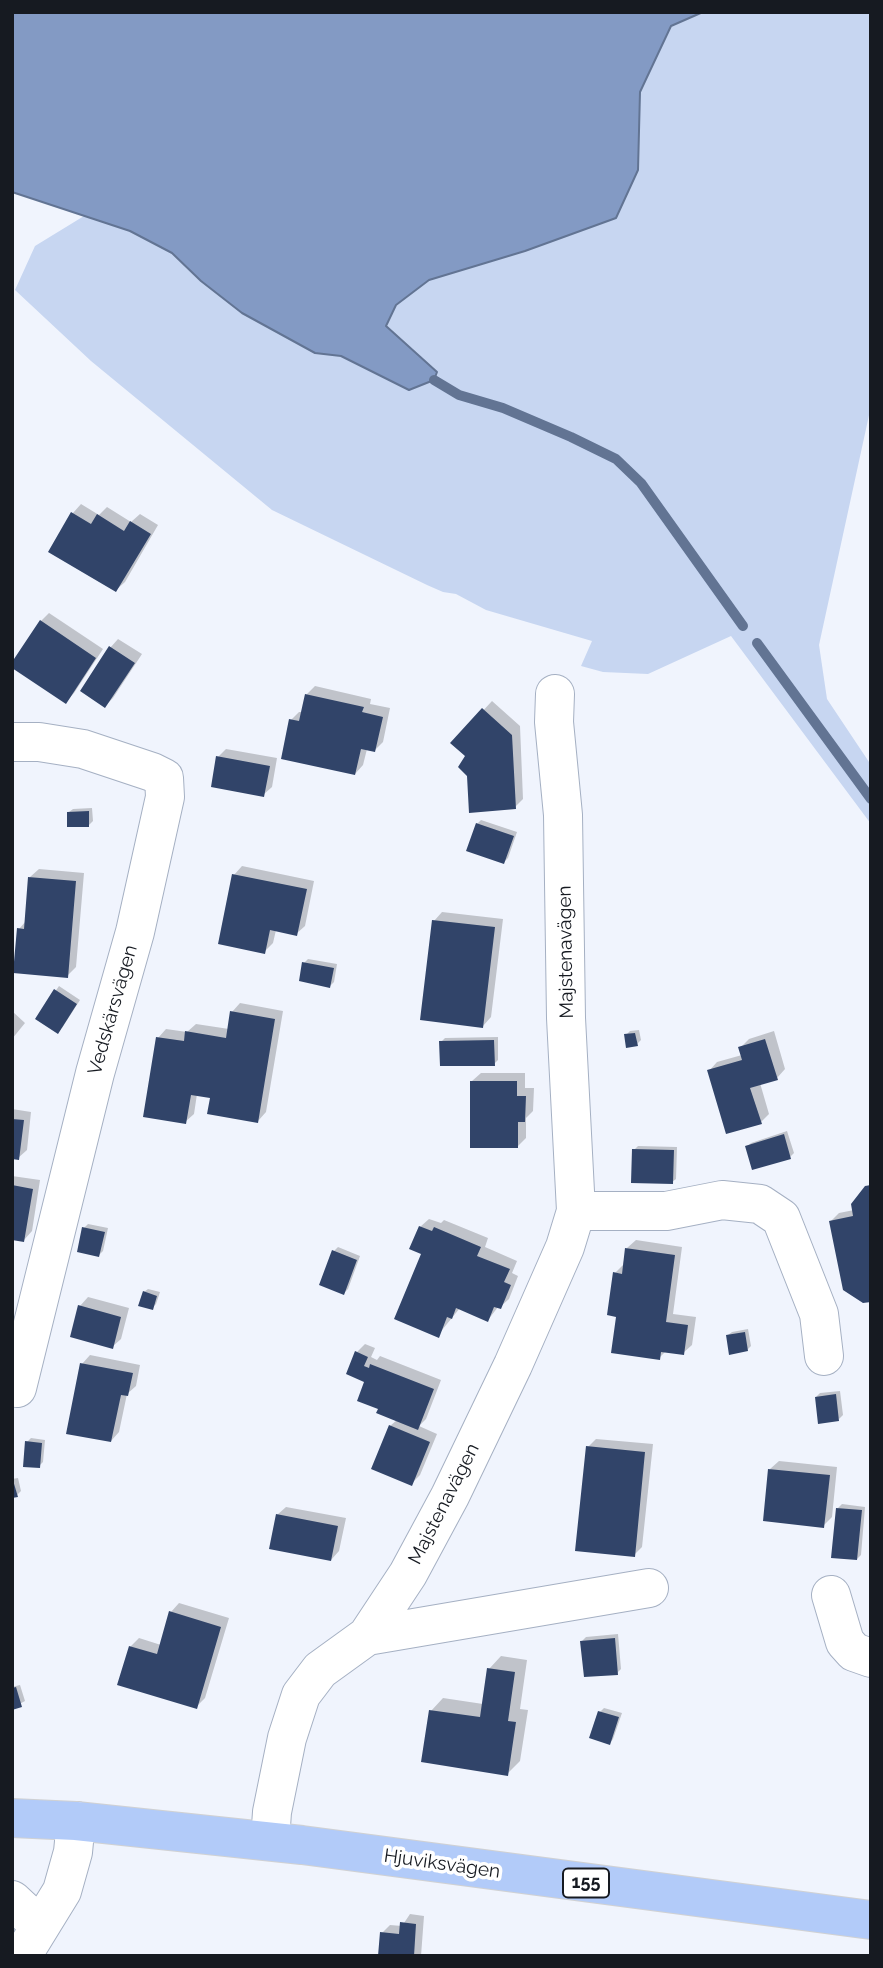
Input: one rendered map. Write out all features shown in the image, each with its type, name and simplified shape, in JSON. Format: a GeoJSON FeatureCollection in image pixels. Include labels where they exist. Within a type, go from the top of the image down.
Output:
{"type":"FeatureCollection","features":[{"type":"Feature","properties":{"kind":"main road","name":"Hjuviksvägen"},"geometry":{"type":"LineString","coordinates":[[12,1818],[76,1821],[270,1842],[871,1920]]}},
{"type":"Feature","properties":{"kind":"street","name":"Majstenavägen"},"geometry":{"type":"LineString","coordinates":[[270,1842],[272,1812],[287,1738],[302,1695],[320,1670],[367,1636],[408,1574],[450,1496],[513,1366],[565,1247],[576,1211],[566,1017],[563,815],[554,722],[555,694]]}},
{"type":"Feature","properties":{"kind":"street","name":"Vedskärsvägen"},"geometry":{"type":"LineString","coordinates":[[12,742],[83,749],[152,772],[164,778],[165,797],[135,932],[95,1073],[17,1388],[12,1387]]}},
{"type":"Feature","properties":{"kind":"street"},"geometry":{"type":"LineString","coordinates":[[576,1211],[666,1211],[722,1200],[760,1204],[781,1218],[819,1314],[824,1356]]}},
{"type":"Feature","properties":{"kind":"street","name":"Majstenavägen"},"geometry":{"type":"LineString","coordinates":[[367,1636],[649,1588]]}},
{"type":"Feature","properties":{"kind":"street"},"geometry":{"type":"LineString","coordinates":[[831,1595],[845,1642],[854,1652],[871,1658]]}},
{"type":"Feature","properties":{"kind":"street"},"geometry":{"type":"LineString","coordinates":[[31,1941],[62,1891],[68,1872],[76,1821]]}},
{"type":"Feature","properties":{"kind":"street"},"geometry":{"type":"LineString","coordinates":[[12,1900],[31,1941]]}},
{"type":"Feature","properties":{"kind":"shaded area"},"geometry":{"type":"Polygon","coordinates":[[[12,12],[703,12],[671,26],[640,92],[638,170],[616,218],[525,251],[429,280],[396,305],[386,326],[437,372],[434,380],[409,390],[341,356],[315,353],[242,313],[201,281],[172,253],[130,231],[12,192],[12,12]]]}},
{"type":"Feature","properties":{"kind":"shaded area"},"geometry":{"type":"Polygon","coordinates":[[[703,12],[871,12],[871,406],[819,645],[827,699],[871,765],[871,824],[731,636],[648,674],[603,672],[581,666],[592,641],[486,610],[456,594],[427,585],[272,510],[91,361],[15,290],[35,246],[84,216],[130,231],[172,253],[201,281],[315,352],[341,356],[409,390],[386,326],[396,305],[429,280],[525,251],[638,170],[640,92],[671,26],[703,12]]]}},
{"type":"Feature","properties":{"kind":"building"},"geometry":{"type":"Polygon","coordinates":[[[71,512],[91,524],[97,514],[124,531],[130,521],[151,534],[116,592],[48,552],[71,512]]]}},
{"type":"Feature","properties":{"kind":"building"},"geometry":{"type":"Polygon","coordinates":[[[40,620],[96,658],[66,704],[12,668],[12,662],[40,620]]]}},
{"type":"Feature","properties":{"kind":"building"},"geometry":{"type":"Polygon","coordinates":[[[109,646],[135,663],[105,708],[80,691],[109,646]]]}},
{"type":"Feature","properties":{"kind":"building"},"geometry":{"type":"Polygon","coordinates":[[[305,694],[364,707],[362,712],[383,717],[375,752],[361,749],[355,775],[281,759],[289,719],[299,721],[305,694]]]}},
{"type":"Feature","properties":{"kind":"building"},"geometry":{"type":"Polygon","coordinates":[[[482,708],[512,735],[516,809],[469,813],[467,776],[458,767],[465,756],[450,743],[482,708]]]}},
{"type":"Feature","properties":{"kind":"building"},"geometry":{"type":"Polygon","coordinates":[[[216,756],[270,766],[264,797],[211,787],[216,756]]]}},
{"type":"Feature","properties":{"kind":"building"},"geometry":{"type":"Polygon","coordinates":[[[89,811],[89,827],[67,827],[67,812],[89,811]]]}},
{"type":"Feature","properties":{"kind":"building"},"geometry":{"type":"Polygon","coordinates":[[[476,823],[514,836],[504,864],[466,851],[476,823]]]}},
{"type":"Feature","properties":{"kind":"building"},"geometry":{"type":"Polygon","coordinates":[[[232,874],[307,889],[297,936],[270,930],[265,954],[218,944],[232,874]]]}},
{"type":"Feature","properties":{"kind":"building"},"geometry":{"type":"Polygon","coordinates":[[[28,877],[76,881],[68,978],[13,973],[17,928],[24,929],[28,877]]]}},
{"type":"Feature","properties":{"kind":"building"},"geometry":{"type":"Polygon","coordinates":[[[432,920],[495,927],[483,1028],[420,1020],[432,920]]]}},
{"type":"Feature","properties":{"kind":"building"},"geometry":{"type":"Polygon","coordinates":[[[302,962],[334,968],[330,988],[299,981],[302,962]]]}},
{"type":"Feature","properties":{"kind":"building"},"geometry":{"type":"Polygon","coordinates":[[[54,989],[77,1004],[58,1034],[35,1019],[54,989]]]}},
{"type":"Feature","properties":{"kind":"building"},"geometry":{"type":"Polygon","coordinates":[[[230,1011],[275,1019],[258,1123],[207,1114],[210,1098],[191,1095],[186,1124],[143,1117],[156,1037],[184,1041],[185,1031],[226,1038],[230,1011]]]}},
{"type":"Feature","properties":{"kind":"building"},"geometry":{"type":"Polygon","coordinates":[[[635,1033],[638,1046],[626,1048],[624,1034],[635,1033]]]}},
{"type":"Feature","properties":{"kind":"building"},"geometry":{"type":"Polygon","coordinates":[[[765,1039],[778,1080],[750,1088],[762,1124],[726,1134],[707,1070],[742,1060],[738,1047],[765,1039]]]}},
{"type":"Feature","properties":{"kind":"building"},"geometry":{"type":"Polygon","coordinates":[[[494,1040],[495,1066],[440,1066],[439,1041],[494,1040]]]}},
{"type":"Feature","properties":{"kind":"building"},"geometry":{"type":"Polygon","coordinates":[[[470,1081],[517,1081],[517,1096],[526,1096],[525,1122],[518,1122],[518,1148],[470,1148],[470,1081]]]}},
{"type":"Feature","properties":{"kind":"building"},"geometry":{"type":"Polygon","coordinates":[[[12,1119],[24,1120],[19,1160],[12,1159],[12,1119]]]}},
{"type":"Feature","properties":{"kind":"building"},"geometry":{"type":"Polygon","coordinates":[[[784,1134],[791,1159],[752,1170],[745,1146],[784,1134]]]}},
{"type":"Feature","properties":{"kind":"building"},"geometry":{"type":"Polygon","coordinates":[[[632,1149],[674,1150],[673,1184],[631,1183],[632,1149]]]}},
{"type":"Feature","properties":{"kind":"building"},"geometry":{"type":"Polygon","coordinates":[[[12,1185],[33,1189],[24,1242],[12,1240],[12,1185]]]}},
{"type":"Feature","properties":{"kind":"building"},"geometry":{"type":"Polygon","coordinates":[[[871,1185],[871,1302],[863,1303],[843,1290],[829,1221],[853,1216],[851,1204],[865,1186],[871,1185]]]}},
{"type":"Feature","properties":{"kind":"building"},"geometry":{"type":"Polygon","coordinates":[[[419,1226],[432,1231],[434,1227],[481,1247],[477,1256],[510,1269],[504,1282],[511,1285],[501,1309],[494,1307],[488,1322],[456,1308],[452,1319],[447,1317],[439,1338],[394,1319],[421,1254],[409,1249],[419,1226]]]}},
{"type":"Feature","properties":{"kind":"building"},"geometry":{"type":"Polygon","coordinates":[[[82,1227],[105,1232],[99,1257],[77,1252],[82,1227]]]}},
{"type":"Feature","properties":{"kind":"building"},"geometry":{"type":"Polygon","coordinates":[[[625,1248],[675,1255],[666,1322],[688,1325],[684,1355],[661,1352],[660,1360],[611,1353],[616,1317],[607,1315],[613,1272],[622,1274],[625,1248]]]}},
{"type":"Feature","properties":{"kind":"building"},"geometry":{"type":"Polygon","coordinates":[[[332,1250],[357,1260],[344,1295],[319,1285],[332,1250]]]}},
{"type":"Feature","properties":{"kind":"building"},"geometry":{"type":"Polygon","coordinates":[[[143,1291],[157,1296],[153,1310],[138,1306],[143,1291]]]}},
{"type":"Feature","properties":{"kind":"building"},"geometry":{"type":"Polygon","coordinates":[[[78,1305],[121,1317],[113,1349],[70,1337],[78,1305]]]}},
{"type":"Feature","properties":{"kind":"building"},"geometry":{"type":"Polygon","coordinates":[[[745,1332],[748,1351],[729,1355],[726,1335],[745,1332]]]}},
{"type":"Feature","properties":{"kind":"building"},"geometry":{"type":"Polygon","coordinates":[[[355,1351],[368,1357],[364,1366],[369,1368],[370,1364],[434,1389],[418,1430],[376,1413],[378,1409],[357,1401],[364,1382],[346,1374],[355,1351]]]}},
{"type":"Feature","properties":{"kind":"building"},"geometry":{"type":"Polygon","coordinates":[[[80,1363],[133,1373],[128,1396],[121,1395],[111,1442],[66,1434],[80,1363]]]}},
{"type":"Feature","properties":{"kind":"building"},"geometry":{"type":"Polygon","coordinates":[[[836,1394],[839,1421],[818,1424],[815,1397],[836,1394]]]}},
{"type":"Feature","properties":{"kind":"building"},"geometry":{"type":"Polygon","coordinates":[[[389,1425],[430,1442],[412,1486],[371,1469],[389,1425]]]}},
{"type":"Feature","properties":{"kind":"building"},"geometry":{"type":"Polygon","coordinates":[[[25,1441],[42,1443],[40,1468],[23,1467],[25,1441]]]}},
{"type":"Feature","properties":{"kind":"building"},"geometry":{"type":"Polygon","coordinates":[[[586,1446],[645,1452],[635,1557],[575,1551],[586,1446]]]}},
{"type":"Feature","properties":{"kind":"building"},"geometry":{"type":"Polygon","coordinates":[[[768,1469],[830,1475],[824,1528],[763,1521],[768,1469]]]}},
{"type":"Feature","properties":{"kind":"building"},"geometry":{"type":"Polygon","coordinates":[[[12,1477],[18,1497],[12,1498],[12,1477]]]}},
{"type":"Feature","properties":{"kind":"building"},"geometry":{"type":"Polygon","coordinates":[[[836,1508],[862,1510],[857,1560],[831,1558],[836,1508]]]}},
{"type":"Feature","properties":{"kind":"building"},"geometry":{"type":"Polygon","coordinates":[[[276,1514],[338,1526],[331,1561],[269,1549],[276,1514]]]}},
{"type":"Feature","properties":{"kind":"building"},"geometry":{"type":"Polygon","coordinates":[[[169,1611],[221,1627],[197,1709],[117,1685],[129,1646],[157,1654],[169,1611]]]}},
{"type":"Feature","properties":{"kind":"building"},"geometry":{"type":"Polygon","coordinates":[[[615,1638],[618,1675],[584,1677],[580,1641],[615,1638]]]}},
{"type":"Feature","properties":{"kind":"building"},"geometry":{"type":"Polygon","coordinates":[[[487,1668],[515,1672],[508,1721],[516,1722],[508,1776],[421,1762],[429,1710],[480,1717],[487,1668]]]}},
{"type":"Feature","properties":{"kind":"building"},"geometry":{"type":"Polygon","coordinates":[[[16,1687],[22,1707],[12,1710],[12,1688],[16,1687]]]}},
{"type":"Feature","properties":{"kind":"building"},"geometry":{"type":"Polygon","coordinates":[[[598,1711],[619,1717],[610,1745],[589,1738],[598,1711]]]}},
{"type":"Feature","properties":{"kind":"building"},"geometry":{"type":"Polygon","coordinates":[[[400,1922],[416,1924],[414,1956],[378,1956],[380,1932],[399,1934],[400,1922]]]}},
{"type":"Feature","properties":{"kind":"waterway"},"geometry":{"type":"LineString","coordinates":[[434,380],[459,395],[503,408],[616,459],[641,483],[743,626]]}},
{"type":"Feature","properties":{"kind":"waterway"},"geometry":{"type":"LineString","coordinates":[[757,643],[871,799]]}}]}
